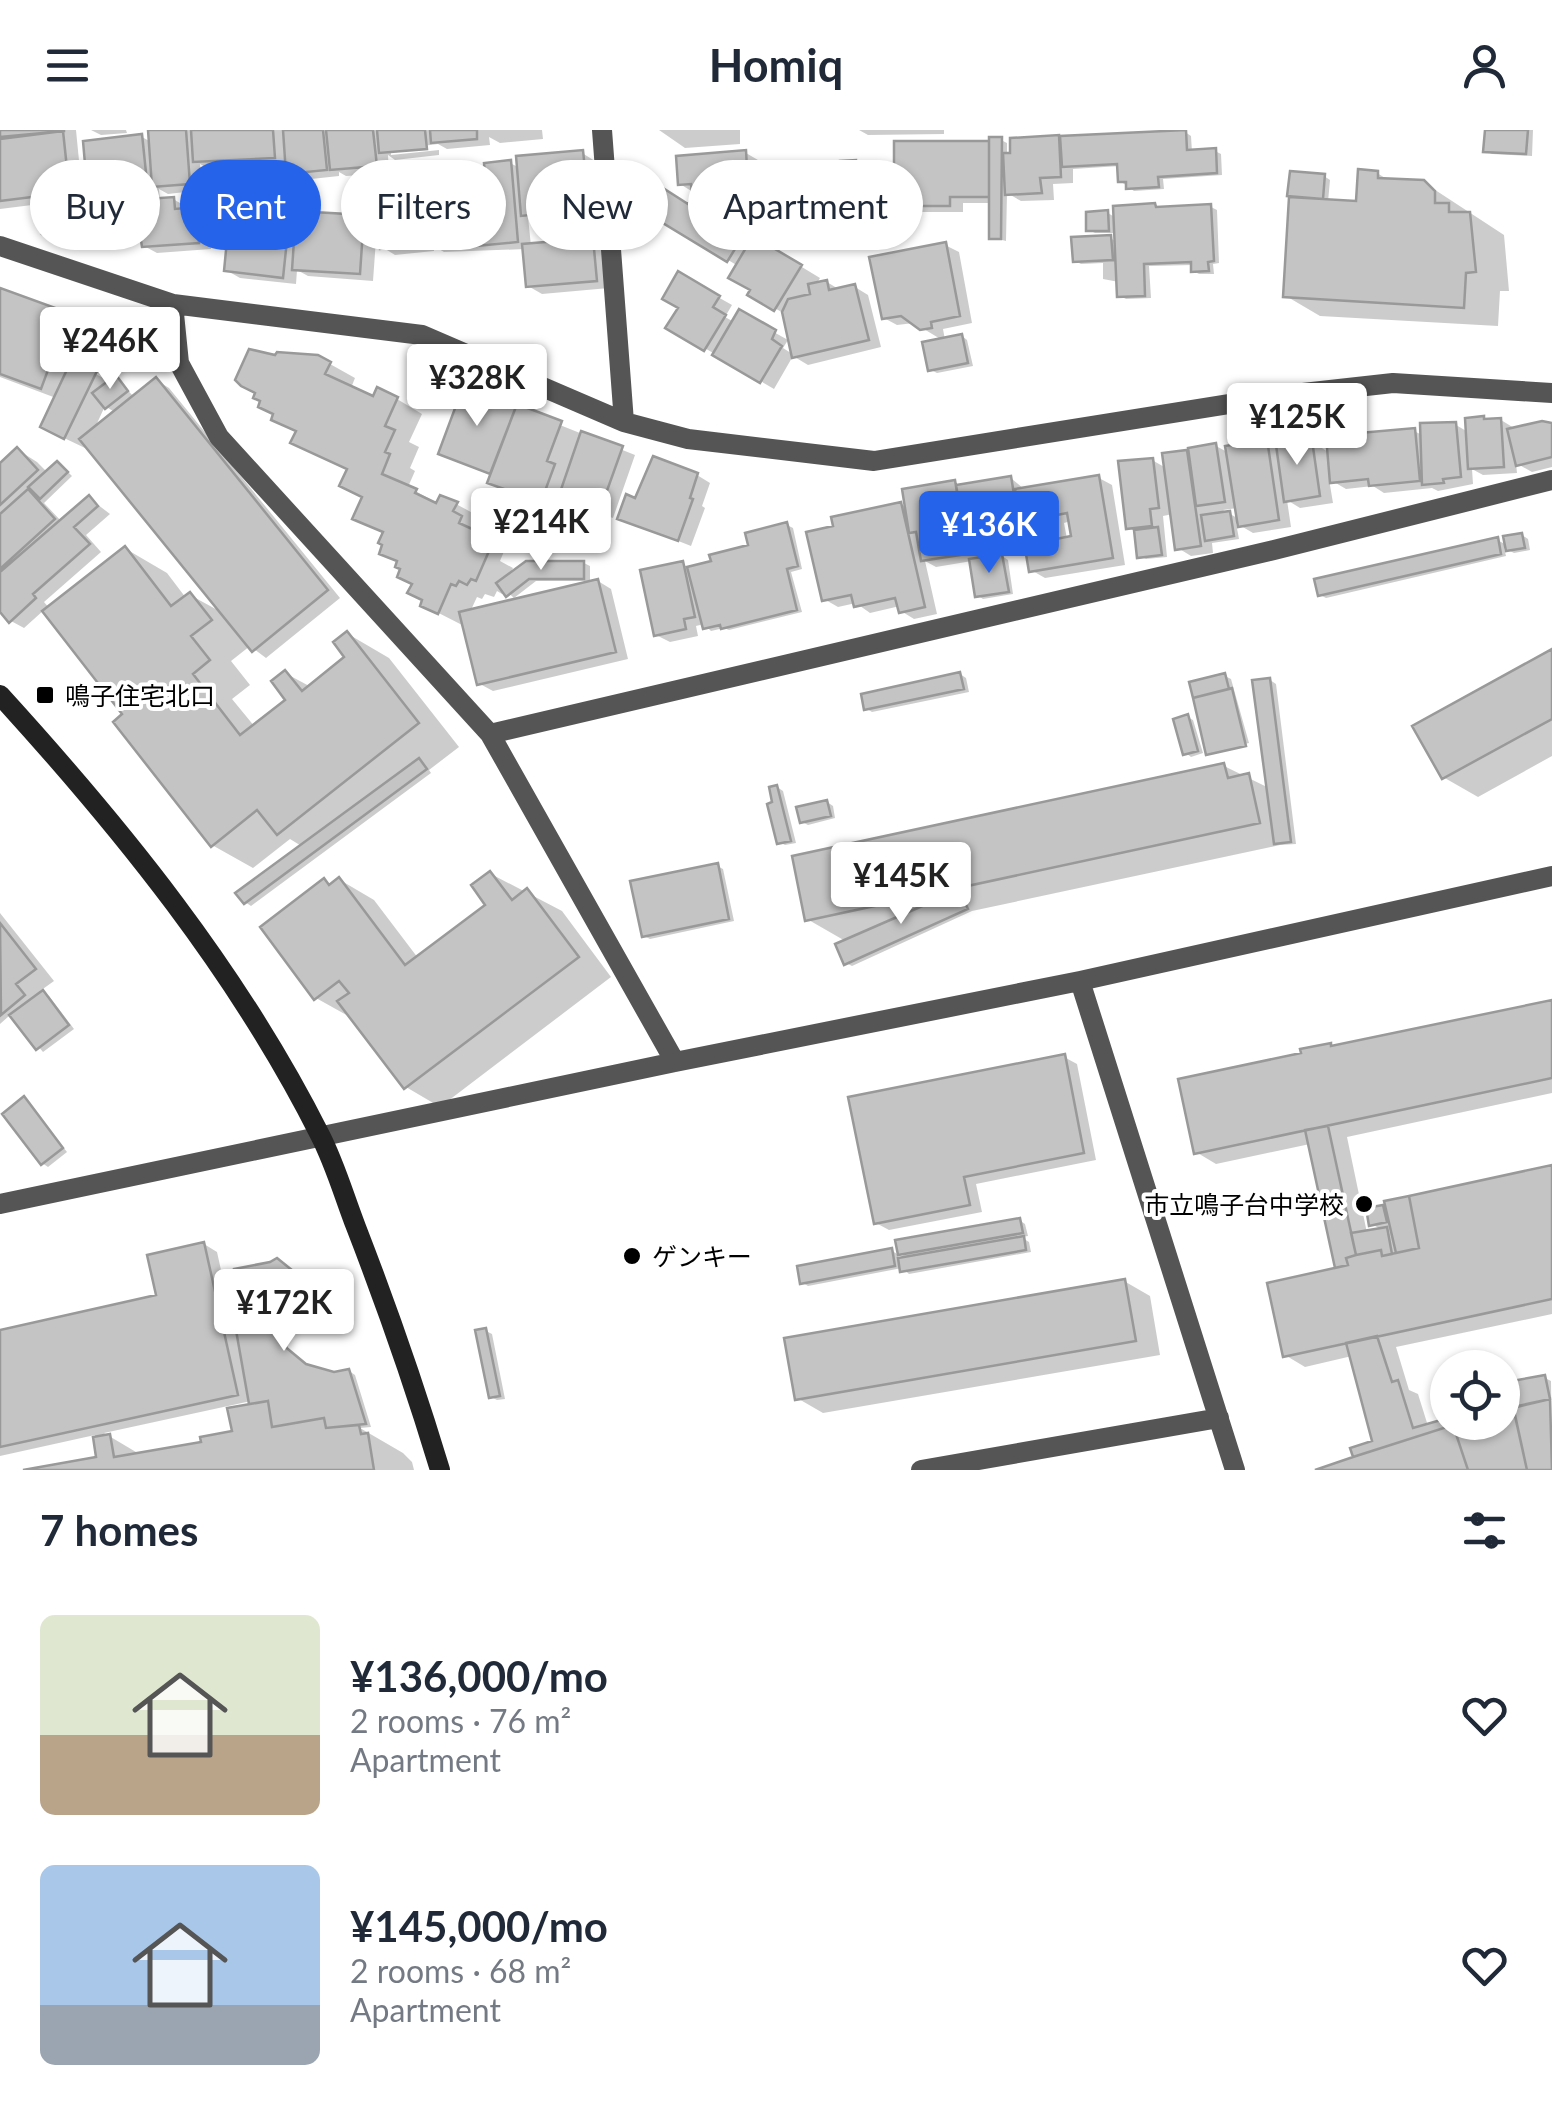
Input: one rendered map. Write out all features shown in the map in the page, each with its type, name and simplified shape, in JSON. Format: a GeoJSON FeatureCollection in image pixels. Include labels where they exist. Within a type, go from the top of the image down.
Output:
{"type":"FeatureCollection","features":[{"type":"Feature","properties":{"kind":"street"},"geometry":{"type":"LineString","coordinates":[[602,130],[624,422]]}},
{"type":"Feature","properties":{"kind":"street"},"geometry":{"type":"LineString","coordinates":[[0,246],[173,304],[422,335],[624,422],[688,439],[874,461],[1285,395],[1393,383],[1552,393]]}},
{"type":"Feature","properties":{"kind":"street"},"geometry":{"type":"LineString","coordinates":[[173,304],[179,363],[219,437],[490,734],[674,1062]]}},
{"type":"Feature","properties":{"kind":"street"},"geometry":{"type":"LineString","coordinates":[[490,734],[1274,550],[1552,480]]}},
{"type":"Feature","properties":{"kind":"street"},"geometry":{"type":"LineString","coordinates":[[0,695],[66,767],[253,1012],[322,1138],[403,1348],[440,1470]]}},
{"type":"Feature","properties":{"kind":"street"},"geometry":{"type":"LineString","coordinates":[[0,1204],[1080,981],[1552,876]]}},
{"type":"Feature","properties":{"kind":"street"},"geometry":{"type":"LineString","coordinates":[[1080,981],[1236,1470]]}},
{"type":"Feature","properties":{"kind":"street"},"geometry":{"type":"LineString","coordinates":[[921,1470],[1220,1418]]}},
{"type":"Feature","properties":{"kind":"building"},"geometry":{"type":"Polygon","coordinates":[[[0,130],[64,130],[64,131],[0,137],[0,130]]]}},
{"type":"Feature","properties":{"kind":"building"},"geometry":{"type":"Polygon","coordinates":[[[148,130],[186,130],[188,160],[180,160],[180,185],[160,186],[160,160],[150,160],[148,130]]]}},
{"type":"Feature","properties":{"kind":"building"},"geometry":{"type":"Polygon","coordinates":[[[191,130],[273,130],[275,158],[193,160],[191,130]]]}},
{"type":"Feature","properties":{"kind":"building"},"geometry":{"type":"Polygon","coordinates":[[[283,130],[323,130],[327,170],[321,171],[321,160],[285,160],[283,130]]]}},
{"type":"Feature","properties":{"kind":"building"},"geometry":{"type":"Polygon","coordinates":[[[326,130],[373,130],[376,160],[341,160],[341,169],[330,170],[326,130]]]}},
{"type":"Feature","properties":{"kind":"building"},"geometry":{"type":"Polygon","coordinates":[[[377,130],[425,130],[427,149],[379,153],[377,130]]]}},
{"type":"Feature","properties":{"kind":"building"},"geometry":{"type":"Polygon","coordinates":[[[430,130],[477,130],[477,139],[431,143],[430,130]]]}},
{"type":"Feature","properties":{"kind":"building"},"geometry":{"type":"Polygon","coordinates":[[[1186,130],[1187,150],[1216,148],[1217,173],[1158,177],[1159,187],[1126,189],[1126,182],[1118,182],[1117,164],[1062,167],[1060,136],[1186,130]]]}},
{"type":"Feature","properties":{"kind":"building"},"geometry":{"type":"Polygon","coordinates":[[[1485,130],[1528,130],[1526,154],[1483,152],[1485,130]]]}},
{"type":"Feature","properties":{"kind":"building"},"geometry":{"type":"Polygon","coordinates":[[[63,131],[66,160],[30,160],[30,197],[0,201],[0,139],[63,131]]]}},
{"type":"Feature","properties":{"kind":"building"},"geometry":{"type":"Polygon","coordinates":[[[142,134],[145,160],[85,160],[83,141],[142,134]]]}},
{"type":"Feature","properties":{"kind":"building"},"geometry":{"type":"Polygon","coordinates":[[[1059,135],[1061,177],[1040,178],[1042,193],[1005,195],[1003,153],[1010,153],[1010,138],[1059,135]]]}},
{"type":"Feature","properties":{"kind":"building"},"geometry":{"type":"Polygon","coordinates":[[[989,137],[1002,137],[1001,239],[989,239],[989,137]]]}},
{"type":"Feature","properties":{"kind":"building"},"geometry":{"type":"Polygon","coordinates":[[[894,141],[989,141],[989,197],[950,197],[950,206],[923,206],[923,160],[894,160],[894,141]]]}},
{"type":"Feature","properties":{"kind":"building"},"geometry":{"type":"Polygon","coordinates":[[[583,150],[584,160],[526,160],[526,216],[521,216],[516,156],[583,150]]]}},
{"type":"Feature","properties":{"kind":"building"},"geometry":{"type":"Polygon","coordinates":[[[746,150],[747,160],[688,160],[688,184],[678,185],[676,156],[746,150]]]}},
{"type":"Feature","properties":{"kind":"building"},"geometry":{"type":"Polygon","coordinates":[[[511,160],[518,242],[506,243],[506,161],[511,160]]]}},
{"type":"Feature","properties":{"kind":"building"},"geometry":{"type":"Polygon","coordinates":[[[1358,169],[1378,171],[1378,178],[1424,180],[1435,191],[1435,203],[1449,203],[1449,212],[1470,212],[1476,272],[1466,273],[1464,308],[1283,297],[1289,197],[1356,201],[1358,169]]]}},
{"type":"Feature","properties":{"kind":"building"},"geometry":{"type":"Polygon","coordinates":[[[1290,171],[1325,174],[1323,199],[1287,196],[1290,171]]]}},
{"type":"Feature","properties":{"kind":"building"},"geometry":{"type":"Polygon","coordinates":[[[668,191],[688,204],[688,238],[668,226],[668,191]]]}},
{"type":"Feature","properties":{"kind":"building"},"geometry":{"type":"Polygon","coordinates":[[[174,197],[175,209],[180,209],[180,244],[160,246],[160,198],[174,197]]]}},
{"type":"Feature","properties":{"kind":"building"},"geometry":{"type":"Polygon","coordinates":[[[1155,203],[1156,207],[1211,204],[1214,261],[1208,262],[1209,271],[1191,272],[1191,262],[1144,264],[1145,296],[1117,297],[1113,206],[1155,203]]]}},
{"type":"Feature","properties":{"kind":"building"},"geometry":{"type":"Polygon","coordinates":[[[1108,210],[1109,231],[1086,231],[1086,212],[1108,210]]]}},
{"type":"Feature","properties":{"kind":"building"},"geometry":{"type":"Polygon","coordinates":[[[321,212],[341,214],[341,250],[362,250],[360,274],[292,270],[293,250],[321,250],[321,212]]]}},
{"type":"Feature","properties":{"kind":"building"},"geometry":{"type":"Polygon","coordinates":[[[1111,235],[1113,260],[1073,262],[1071,237],[1111,235]]]}},
{"type":"Feature","properties":{"kind":"building"},"geometry":{"type":"Polygon","coordinates":[[[946,242],[960,316],[931,322],[932,328],[920,330],[901,316],[882,319],[869,257],[923,250],[923,246],[946,242]]]}},
{"type":"Feature","properties":{"kind":"building"},"geometry":{"type":"Polygon","coordinates":[[[522,244],[526,244],[526,250],[594,250],[597,281],[526,287],[522,244]]]}},
{"type":"Feature","properties":{"kind":"building"},"geometry":{"type":"Polygon","coordinates":[[[226,250],[286,250],[283,278],[224,271],[226,250]]]}},
{"type":"Feature","properties":{"kind":"building"},"geometry":{"type":"Polygon","coordinates":[[[707,250],[734,250],[727,262],[707,250]]]}},
{"type":"Feature","properties":{"kind":"building"},"geometry":{"type":"Polygon","coordinates":[[[745,250],[777,250],[802,265],[774,311],[747,295],[750,290],[728,278],[745,250]]]}},
{"type":"Feature","properties":{"kind":"building"},"geometry":{"type":"Polygon","coordinates":[[[678,271],[720,296],[713,307],[726,315],[704,351],[665,328],[678,308],[662,299],[678,271]]]}},
{"type":"Feature","properties":{"kind":"building"},"geometry":{"type":"Polygon","coordinates":[[[827,280],[829,290],[855,284],[869,340],[792,358],[782,312],[788,299],[810,294],[808,284],[827,280]]]}},
{"type":"Feature","properties":{"kind":"building"},"geometry":{"type":"Polygon","coordinates":[[[0,288],[69,313],[41,389],[0,374],[0,288]]]}},
{"type":"Feature","properties":{"kind":"building"},"geometry":{"type":"Polygon","coordinates":[[[739,309],[776,330],[772,339],[782,346],[760,383],[712,355],[739,309]]]}},
{"type":"Feature","properties":{"kind":"building"},"geometry":{"type":"Polygon","coordinates":[[[962,334],[968,363],[928,371],[922,342],[962,334]]]}},
{"type":"Feature","properties":{"kind":"building"},"geometry":{"type":"Polygon","coordinates":[[[249,349],[275,355],[318,355],[331,362],[325,374],[373,396],[377,387],[398,397],[385,426],[395,430],[385,452],[390,454],[382,474],[417,489],[415,493],[436,503],[440,495],[458,502],[453,511],[462,516],[459,523],[481,533],[476,545],[489,551],[476,581],[451,584],[438,614],[420,606],[422,600],[407,593],[412,584],[397,577],[397,561],[379,554],[383,532],[352,519],[362,497],[339,486],[347,469],[290,443],[296,431],[271,420],[273,414],[258,407],[260,401],[253,398],[255,393],[235,380],[249,349]]]}},
{"type":"Feature","properties":{"kind":"building"},"geometry":{"type":"Polygon","coordinates":[[[72,359],[97,371],[64,439],[40,427],[72,359]]]}},
{"type":"Feature","properties":{"kind":"building"},"geometry":{"type":"Polygon","coordinates":[[[116,375],[128,391],[105,409],[92,393],[116,375]]]}},
{"type":"Feature","properties":{"kind":"building"},"geometry":{"type":"Polygon","coordinates":[[[156,377],[328,590],[252,652],[79,439],[156,377]]]}},
{"type":"Feature","properties":{"kind":"building"},"geometry":{"type":"Polygon","coordinates":[[[464,384],[517,404],[490,474],[438,454],[464,384]]]}},
{"type":"Feature","properties":{"kind":"building"},"geometry":{"type":"Polygon","coordinates":[[[517,404],[562,421],[547,461],[555,464],[541,502],[487,483],[517,404]]]}},
{"type":"Feature","properties":{"kind":"building"},"geometry":{"type":"Polygon","coordinates":[[[1465,418],[1501,418],[1504,467],[1468,469],[1465,418]]]}},
{"type":"Feature","properties":{"kind":"building"},"geometry":{"type":"Polygon","coordinates":[[[1542,421],[1552,423],[1552,457],[1516,466],[1507,429],[1542,421]]]}},
{"type":"Feature","properties":{"kind":"building"},"geometry":{"type":"Polygon","coordinates":[[[1456,422],[1461,477],[1422,485],[1420,423],[1456,422]]]}},
{"type":"Feature","properties":{"kind":"building"},"geometry":{"type":"Polygon","coordinates":[[[1415,428],[1420,481],[1369,486],[1368,479],[1330,483],[1326,436],[1415,428]]]}},
{"type":"Feature","properties":{"kind":"building"},"geometry":{"type":"Polygon","coordinates":[[[581,431],[623,446],[599,513],[583,507],[578,518],[554,510],[581,431]]]}},
{"type":"Feature","properties":{"kind":"building"},"geometry":{"type":"Polygon","coordinates":[[[1302,433],[1303,442],[1312,440],[1320,496],[1284,502],[1275,438],[1302,433]]]}},
{"type":"Feature","properties":{"kind":"building"},"geometry":{"type":"Polygon","coordinates":[[[1267,439],[1279,520],[1238,527],[1225,446],[1267,439]]]}},
{"type":"Feature","properties":{"kind":"building"},"geometry":{"type":"Polygon","coordinates":[[[1216,443],[1225,502],[1196,506],[1188,448],[1216,443]]]}},
{"type":"Feature","properties":{"kind":"building"},"geometry":{"type":"Polygon","coordinates":[[[17,447],[38,470],[0,505],[0,463],[17,447]]]}},
{"type":"Feature","properties":{"kind":"building"},"geometry":{"type":"Polygon","coordinates":[[[1187,450],[1201,546],[1175,550],[1162,453],[1187,450]]]}},
{"type":"Feature","properties":{"kind":"building"},"geometry":{"type":"Polygon","coordinates":[[[653,456],[698,473],[678,541],[617,519],[626,494],[635,498],[653,456]]]}},
{"type":"Feature","properties":{"kind":"building"},"geometry":{"type":"Polygon","coordinates":[[[1153,458],[1159,508],[1150,509],[1152,526],[1126,529],[1118,461],[1153,458]]]}},
{"type":"Feature","properties":{"kind":"building"},"geometry":{"type":"Polygon","coordinates":[[[57,461],[68,472],[40,499],[28,487],[57,461]]]}},
{"type":"Feature","properties":{"kind":"building"},"geometry":{"type":"Polygon","coordinates":[[[1099,475],[1113,558],[1029,572],[1015,489],[1099,475]],[[1067,513],[1052,516],[1056,539],[1071,536],[1067,513]]]}},
{"type":"Feature","properties":{"kind":"building"},"geometry":{"type":"Polygon","coordinates":[[[1011,476],[1022,544],[968,553],[956,485],[1011,476]]]}},
{"type":"Feature","properties":{"kind":"building"},"geometry":{"type":"Polygon","coordinates":[[[955,480],[967,554],[921,561],[916,532],[909,533],[902,489],[955,480]]]}},
{"type":"Feature","properties":{"kind":"building"},"geometry":{"type":"Polygon","coordinates":[[[28,489],[55,519],[0,569],[0,514],[28,489]]]}},
{"type":"Feature","properties":{"kind":"building"},"geometry":{"type":"Polygon","coordinates":[[[89,495],[98,506],[74,527],[90,544],[33,594],[36,598],[9,623],[0,612],[0,572],[89,495]]]}},
{"type":"Feature","properties":{"kind":"building"},"geometry":{"type":"Polygon","coordinates":[[[901,502],[925,607],[899,613],[895,598],[854,607],[851,595],[822,601],[806,532],[833,526],[831,517],[901,502]]]}},
{"type":"Feature","properties":{"kind":"building"},"geometry":{"type":"Polygon","coordinates":[[[1230,511],[1234,536],[1205,541],[1201,515],[1230,511]]]}},
{"type":"Feature","properties":{"kind":"building"},"geometry":{"type":"Polygon","coordinates":[[[787,522],[798,566],[787,569],[797,610],[721,629],[720,625],[703,629],[687,567],[711,561],[709,555],[748,545],[745,533],[787,522]]]}},
{"type":"Feature","properties":{"kind":"building"},"geometry":{"type":"Polygon","coordinates":[[[1158,527],[1162,555],[1137,558],[1134,530],[1158,527]]]}},
{"type":"Feature","properties":{"kind":"building"},"geometry":{"type":"Polygon","coordinates":[[[1522,533],[1525,548],[1506,551],[1503,536],[1522,533]]]}},
{"type":"Feature","properties":{"kind":"building"},"geometry":{"type":"Polygon","coordinates":[[[1498,537],[1501,554],[1318,596],[1314,579],[1498,537]]]}},
{"type":"Feature","properties":{"kind":"building"},"geometry":{"type":"Polygon","coordinates":[[[125,546],[171,606],[190,592],[212,620],[191,636],[210,660],[193,674],[240,735],[285,700],[271,681],[285,670],[302,691],[344,657],[333,642],[347,631],[419,723],[277,835],[257,810],[211,847],[113,722],[122,714],[42,611],[125,546]]]}},
{"type":"Feature","properties":{"kind":"building"},"geometry":{"type":"Polygon","coordinates":[[[1002,554],[1009,592],[975,597],[969,559],[1002,554]]]}},
{"type":"Feature","properties":{"kind":"building"},"geometry":{"type":"Polygon","coordinates":[[[526,561],[584,561],[584,579],[529,579],[506,597],[496,583],[526,561]]]}},
{"type":"Feature","properties":{"kind":"building"},"geometry":{"type":"Polygon","coordinates":[[[683,561],[695,617],[684,619],[686,629],[654,636],[640,570],[683,561]]]}},
{"type":"Feature","properties":{"kind":"building"},"geometry":{"type":"Polygon","coordinates":[[[598,579],[616,652],[477,685],[459,612],[598,579]]]}},
{"type":"Feature","properties":{"kind":"building"},"geometry":{"type":"Polygon","coordinates":[[[1552,649],[1552,719],[1442,779],[1412,726],[1552,649]]]}},
{"type":"Feature","properties":{"kind":"building"},"geometry":{"type":"Polygon","coordinates":[[[960,672],[964,689],[864,710],[861,694],[960,672]]]}},
{"type":"Feature","properties":{"kind":"building"},"geometry":{"type":"Polygon","coordinates":[[[1225,673],[1229,689],[1193,698],[1189,682],[1225,673]]]}},
{"type":"Feature","properties":{"kind":"building"},"geometry":{"type":"Polygon","coordinates":[[[1270,678],[1291,842],[1274,844],[1252,680],[1270,678]]]}},
{"type":"Feature","properties":{"kind":"building"},"geometry":{"type":"Polygon","coordinates":[[[1232,688],[1246,746],[1206,755],[1193,698],[1232,688]]]}},
{"type":"Feature","properties":{"kind":"building"},"geometry":{"type":"Polygon","coordinates":[[[1188,714],[1198,751],[1183,755],[1173,719],[1188,714]]]}},
{"type":"Feature","properties":{"kind":"building"},"geometry":{"type":"Polygon","coordinates":[[[419,758],[427,769],[244,904],[235,893],[419,758]]]}},
{"type":"Feature","properties":{"kind":"building"},"geometry":{"type":"Polygon","coordinates":[[[1224,763],[1228,778],[1249,773],[1260,823],[805,921],[792,856],[1224,763]]]}},
{"type":"Feature","properties":{"kind":"building"},"geometry":{"type":"Polygon","coordinates":[[[777,785],[791,841],[777,844],[767,804],[772,802],[769,787],[777,785]]]}},
{"type":"Feature","properties":{"kind":"building"},"geometry":{"type":"Polygon","coordinates":[[[827,800],[831,816],[800,823],[796,807],[827,800]]]}},
{"type":"Feature","properties":{"kind":"building"},"geometry":{"type":"Polygon","coordinates":[[[718,863],[729,919],[642,937],[630,881],[718,863]]]}},
{"type":"Feature","properties":{"kind":"building"},"geometry":{"type":"Polygon","coordinates":[[[490,871],[512,900],[527,888],[579,957],[404,1089],[337,1001],[349,993],[339,981],[314,1000],[260,927],[324,878],[329,885],[339,877],[405,965],[485,905],[471,885],[490,871]]]}},
{"type":"Feature","properties":{"kind":"building"},"geometry":{"type":"Polygon","coordinates":[[[959,890],[968,909],[844,965],[835,944],[959,890]]]}},
{"type":"Feature","properties":{"kind":"building"},"geometry":{"type":"Polygon","coordinates":[[[0,923],[36,969],[16,984],[25,995],[1,1015],[0,923]]]}},
{"type":"Feature","properties":{"kind":"building"},"geometry":{"type":"Polygon","coordinates":[[[43,990],[69,1025],[36,1050],[9,1015],[43,990]]]}},
{"type":"Feature","properties":{"kind":"building"},"geometry":{"type":"Polygon","coordinates":[[[1552,1000],[1552,1078],[1194,1154],[1178,1079],[1301,1053],[1300,1049],[1552,1000]]]}},
{"type":"Feature","properties":{"kind":"building"},"geometry":{"type":"Polygon","coordinates":[[[1065,1054],[1084,1153],[964,1177],[970,1205],[874,1224],[848,1097],[1065,1054]]]}},
{"type":"Feature","properties":{"kind":"building"},"geometry":{"type":"Polygon","coordinates":[[[24,1096],[63,1148],[41,1165],[2,1114],[24,1096]]]}},
{"type":"Feature","properties":{"kind":"building"},"geometry":{"type":"Polygon","coordinates":[[[1328,1126],[1356,1255],[1346,1258],[1348,1265],[1335,1268],[1305,1130],[1328,1126]]]}},
{"type":"Feature","properties":{"kind":"building","name":"市立鳴子台中学校"},"geometry":{"type":"Polygon","coordinates":[[[1552,1165],[1552,1299],[1283,1357],[1267,1283],[1348,1265],[1346,1258],[1356,1255],[1381,1250],[1382,1256],[1419,1248],[1409,1196],[1552,1165]]]}},
{"type":"Feature","properties":{"kind":"building"},"geometry":{"type":"Polygon","coordinates":[[[1409,1196],[1419,1248],[1396,1253],[1384,1201],[1409,1196]]]}},
{"type":"Feature","properties":{"kind":"building"},"geometry":{"type":"Polygon","coordinates":[[[1383,1205],[1387,1222],[1369,1226],[1366,1208],[1383,1205]]]}},
{"type":"Feature","properties":{"kind":"building"},"geometry":{"type":"Polygon","coordinates":[[[1020,1218],[1023,1233],[898,1255],[895,1240],[1020,1218]]]}},
{"type":"Feature","properties":{"kind":"building"},"geometry":{"type":"Polygon","coordinates":[[[1387,1227],[1392,1254],[1382,1256],[1381,1250],[1356,1255],[1351,1233],[1387,1227]]]}},
{"type":"Feature","properties":{"kind":"building"},"geometry":{"type":"Polygon","coordinates":[[[1024,1236],[1026,1250],[900,1272],[898,1258],[1024,1236]]]}},
{"type":"Feature","properties":{"kind":"building"},"geometry":{"type":"Polygon","coordinates":[[[204,1242],[238,1395],[0,1447],[0,1330],[156,1295],[147,1255],[204,1242]]]}},
{"type":"Feature","properties":{"kind":"building"},"geometry":{"type":"Polygon","coordinates":[[[892,1248],[895,1266],[800,1284],[797,1266],[892,1248]]]}},
{"type":"Feature","properties":{"kind":"building"},"geometry":{"type":"Polygon","coordinates":[[[277,1258],[308,1283],[284,1312],[275,1310],[283,1345],[306,1364],[334,1372],[349,1369],[366,1424],[326,1428],[324,1418],[272,1427],[268,1401],[249,1404],[227,1279],[235,1277],[234,1269],[277,1258]]]}},
{"type":"Feature","properties":{"kind":"building"},"geometry":{"type":"Polygon","coordinates":[[[1125,1279],[1136,1341],[795,1400],[784,1338],[1125,1279]]]}},
{"type":"Feature","properties":{"kind":"building"},"geometry":{"type":"Polygon","coordinates":[[[486,1328],[500,1396],[489,1398],[475,1330],[486,1328]]]}},
{"type":"Feature","properties":{"kind":"building"},"geometry":{"type":"Polygon","coordinates":[[[1377,1336],[1392,1382],[1398,1380],[1413,1428],[1430,1423],[1430,1432],[1353,1457],[1350,1448],[1372,1441],[1346,1343],[1377,1336]]]}},
{"type":"Feature","properties":{"kind":"building"},"geometry":{"type":"Polygon","coordinates":[[[1545,1375],[1550,1399],[1520,1406],[1520,1380],[1545,1375]]]}},
{"type":"Feature","properties":{"kind":"building"},"geometry":{"type":"Polygon","coordinates":[[[1550,1399],[1552,1470],[1527,1470],[1520,1438],[1520,1405],[1550,1399]]]}},
{"type":"Feature","properties":{"kind":"building"},"geometry":{"type":"Polygon","coordinates":[[[268,1401],[272,1427],[324,1418],[326,1428],[359,1425],[361,1434],[368,1433],[374,1470],[23,1470],[96,1457],[93,1437],[110,1434],[114,1457],[201,1442],[200,1437],[232,1431],[227,1408],[268,1401]]]}},
{"type":"Feature","properties":{"kind":"building"},"geometry":{"type":"Polygon","coordinates":[[[1430,1432],[1430,1440],[1458,1440],[1468,1470],[1315,1470],[1430,1432]]]}},
{"type":"Feature","properties":{"kind":"building"},"geometry":{"type":"Polygon","coordinates":[[[1520,1438],[1527,1470],[1468,1470],[1458,1440],[1520,1438]]]}},
{"type":"Feature","properties":{"kind":"place","name":"鳴子住宅北口"},"geometry":{"type":"Point","coordinates":[45,695]}},
{"type":"Feature","properties":{"kind":"place","name":"市立鳴子台中学校"},"geometry":{"type":"Point","coordinates":[1364,1204]}},
{"type":"Feature","properties":{"kind":"place","name":"ゲンキー"},"geometry":{"type":"Point","coordinates":[632,1256]}}]}
